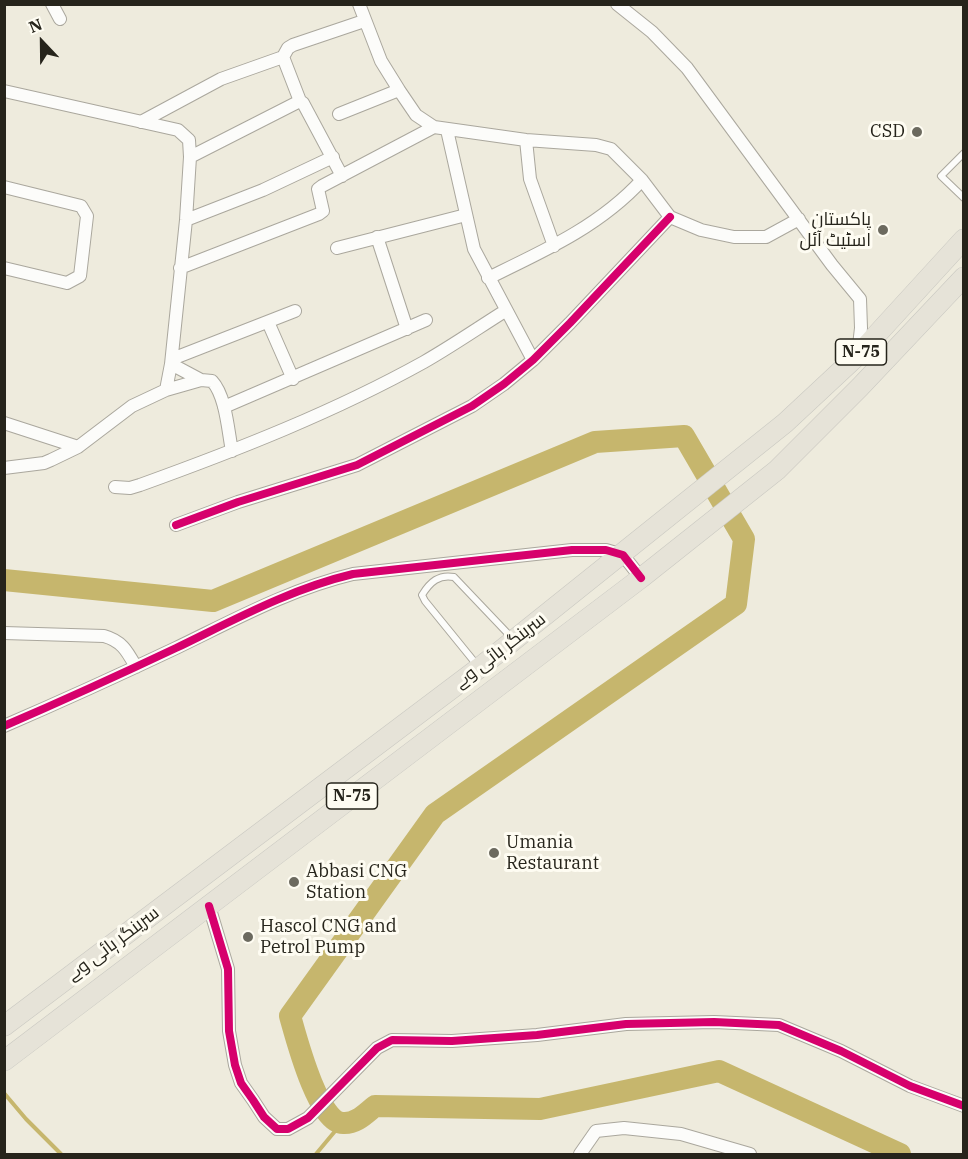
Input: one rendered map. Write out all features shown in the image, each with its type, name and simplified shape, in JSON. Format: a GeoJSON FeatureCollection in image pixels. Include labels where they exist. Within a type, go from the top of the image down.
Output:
{"type":"FeatureCollection","features":[{"type":"Feature","properties":{"kind":"highway","name":"سرینگر ہائی وے"},"geometry":{"type":"LineString","coordinates":[[4,1026],[479,668],[785,423],[858,355],[963,239]]}},
{"type":"Feature","properties":{"kind":"highway","name":"سرینگر ہائی وے"},"geometry":{"type":"LineString","coordinates":[[9,1058],[692,539],[777,470],[860,387],[963,277]]}},
{"type":"Feature","properties":{"kind":"street"},"geometry":{"type":"LineString","coordinates":[[52,4],[60,19]]}},
{"type":"Feature","properties":{"kind":"street"},"geometry":{"type":"LineString","coordinates":[[359,4],[381,61],[417,115],[434,128],[526,140],[596,145],[611,149],[642,180],[670,217],[701,230],[734,237],[766,237],[799,219]]}},
{"type":"Feature","properties":{"kind":"street"},"geometry":{"type":"LineString","coordinates":[[616,4],[652,32],[687,69],[832,265],[860,299],[861,328],[858,355]]}},
{"type":"Feature","properties":{"kind":"street"},"geometry":{"type":"LineString","coordinates":[[141,122],[221,79],[283,57],[288,48],[293,45],[364,21]]}},
{"type":"Feature","properties":{"kind":"street"},"geometry":{"type":"LineString","coordinates":[[283,57],[300,101],[342,176]]}},
{"type":"Feature","properties":{"kind":"street"},"geometry":{"type":"LineString","coordinates":[[339,114],[399,90]]}},
{"type":"Feature","properties":{"kind":"street"},"geometry":{"type":"LineString","coordinates":[[4,91],[178,130],[189,140],[186,220],[172,362],[166,390]]}},
{"type":"Feature","properties":{"kind":"street"},"geometry":{"type":"LineString","coordinates":[[190,157],[300,101]]}},
{"type":"Feature","properties":{"kind":"street"},"geometry":{"type":"LineString","coordinates":[[180,268],[319,214],[323,211],[318,189],[434,128]]}},
{"type":"Feature","properties":{"kind":"street"},"geometry":{"type":"LineString","coordinates":[[447,130],[474,249],[533,360]]}},
{"type":"Feature","properties":{"kind":"street"},"geometry":{"type":"LineString","coordinates":[[526,140],[530,179],[554,246]]}},
{"type":"Feature","properties":{"kind":"street"},"geometry":{"type":"LineString","coordinates":[[186,220],[263,190],[333,157]]}},
{"type":"Feature","properties":{"kind":"street"},"geometry":{"type":"LineString","coordinates":[[488,278],[585,228],[624,200],[642,180]]}},
{"type":"Feature","properties":{"kind":"street"},"geometry":{"type":"LineString","coordinates":[[4,187],[81,206],[87,216],[80,276],[74,281],[67,284],[4,268]]}},
{"type":"Feature","properties":{"kind":"street"},"geometry":{"type":"LineString","coordinates":[[337,248],[466,215]]}},
{"type":"Feature","properties":{"kind":"street"},"geometry":{"type":"LineString","coordinates":[[176,525],[238,502],[357,465],[472,406],[533,360],[670,217]]}},
{"type":"Feature","properties":{"kind":"street"},"geometry":{"type":"LineString","coordinates":[[377,237],[407,329]]}},
{"type":"Feature","properties":{"kind":"street"},"geometry":{"type":"LineString","coordinates":[[172,362],[295,311]]}},
{"type":"Feature","properties":{"kind":"street"},"geometry":{"type":"LineString","coordinates":[[115,488],[140,485],[232,451],[373,388],[426,361],[505,311]]}},
{"type":"Feature","properties":{"kind":"street"},"geometry":{"type":"LineString","coordinates":[[224,407],[426,320]]}},
{"type":"Feature","properties":{"kind":"street"},"geometry":{"type":"LineString","coordinates":[[267,322],[293,378]]}},
{"type":"Feature","properties":{"kind":"street"},"geometry":{"type":"LineString","coordinates":[[172,362],[201,380]]}},
{"type":"Feature","properties":{"kind":"street"},"geometry":{"type":"LineString","coordinates":[[4,468],[44,463],[78,447],[132,406],[166,390],[201,380],[212,381],[216,385],[224,407],[232,451]]}},
{"type":"Feature","properties":{"kind":"street"},"geometry":{"type":"LineString","coordinates":[[4,423],[78,447]]}},
{"type":"Feature","properties":{"kind":"street"},"geometry":{"type":"LineString","coordinates":[[4,726],[136,667],[291,593],[319,582],[353,574],[572,550],[606,550],[623,555],[641,578]]}},
{"type":"Feature","properties":{"kind":"street"},"geometry":{"type":"LineString","coordinates":[[4,633],[104,636],[115,639],[124,646],[136,667]]}},
{"type":"Feature","properties":{"kind":"street"},"geometry":{"type":"LineString","coordinates":[[208,906],[228,969],[229,1031],[235,1065],[241,1083],[264,1117],[277,1128],[288,1129],[308,1119],[377,1048],[392,1040],[452,1041],[537,1035],[626,1024],[714,1022],[779,1025],[841,1051],[910,1086],[963,1106]]}},
{"type":"Feature","properties":{"kind":"street"},"geometry":{"type":"LineString","coordinates":[[580,1155],[596,1131],[624,1128],[681,1134],[750,1155]]}},
{"type":"Feature","properties":{"kind":"lane"},"geometry":{"type":"LineString","coordinates":[[963,153],[941,176],[963,198]]}},
{"type":"Feature","properties":{"kind":"lane"},"geometry":{"type":"LineString","coordinates":[[479,668],[422,595],[427,587],[439,577],[445,575],[454,577],[514,640]]}},
{"type":"Feature","properties":{"kind":"waterway"},"geometry":{"type":"LineString","coordinates":[[4,580],[213,601],[595,442],[684,436],[744,539],[736,604],[435,814],[290,1016],[297,1042],[317,1095],[334,1119],[343,1123],[356,1120],[375,1106],[540,1109],[719,1071],[900,1154]]}},
{"type":"Feature","properties":{"kind":"waterway"},"geometry":{"type":"LineString","coordinates":[[4,1093],[61,1154]]}},
{"type":"Feature","properties":{"kind":"waterway"},"geometry":{"type":"LineString","coordinates":[[316,1154],[341,1124]]}},
{"type":"Feature","properties":{"kind":"cycle path"},"geometry":{"type":"LineString","coordinates":[[176,525],[238,502],[357,465],[472,406],[533,360],[670,217]]}},
{"type":"Feature","properties":{"kind":"cycle path"},"geometry":{"type":"LineString","coordinates":[[4,726],[263,606],[307,588],[353,574],[572,550],[606,550],[623,555],[641,578]]}},
{"type":"Feature","properties":{"kind":"cycle path"},"geometry":{"type":"LineString","coordinates":[[209,906],[228,969],[229,1031],[235,1065],[241,1083],[264,1117],[277,1129],[288,1129],[308,1118],[377,1048],[392,1040],[452,1041],[537,1035],[626,1024],[714,1022],[779,1025],[841,1051],[910,1086],[964,1106]]}},
{"type":"Feature","properties":{"kind":"place","name":"CSD"},"geometry":{"type":"Point","coordinates":[917,132]}},
{"type":"Feature","properties":{"kind":"place","name":"پاکستان اسٹیٹ آئل"},"geometry":{"type":"Point","coordinates":[883,230]}},
{"type":"Feature","properties":{"kind":"place","name":"Umania Restaurant"},"geometry":{"type":"Point","coordinates":[494,853]}},
{"type":"Feature","properties":{"kind":"place","name":"Abbasi CNG Station"},"geometry":{"type":"Point","coordinates":[294,882]}},
{"type":"Feature","properties":{"kind":"place","name":"Hascol CNG and Petrol Pump"},"geometry":{"type":"Point","coordinates":[248,937]}}]}
